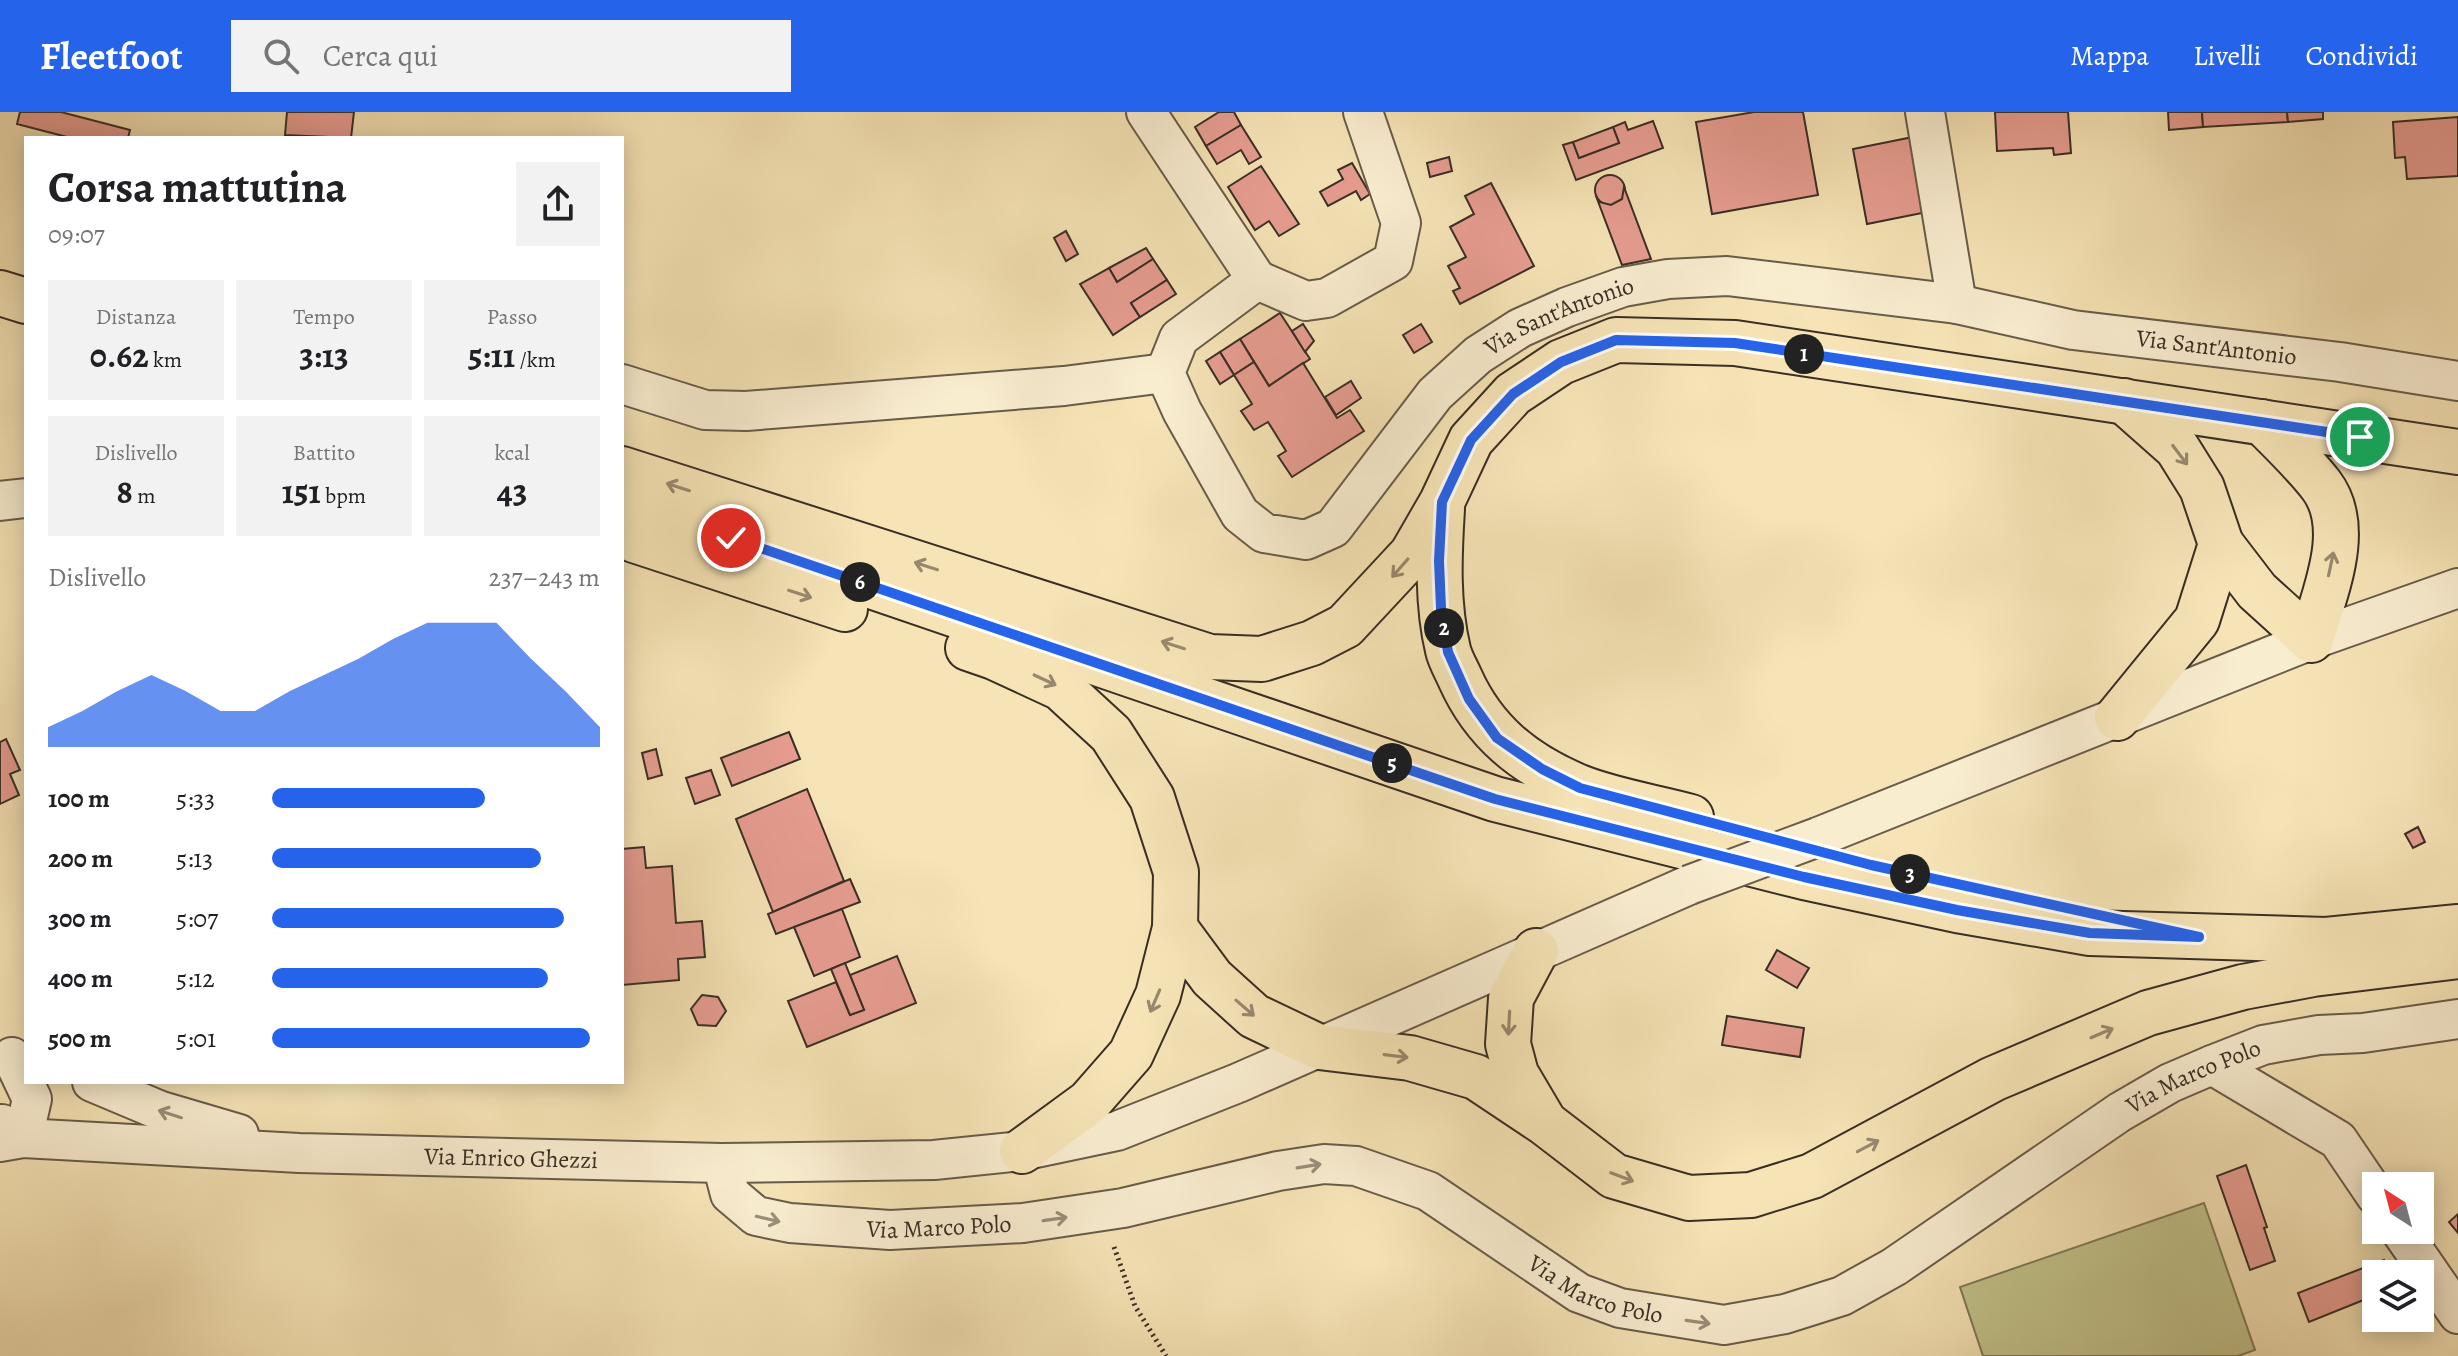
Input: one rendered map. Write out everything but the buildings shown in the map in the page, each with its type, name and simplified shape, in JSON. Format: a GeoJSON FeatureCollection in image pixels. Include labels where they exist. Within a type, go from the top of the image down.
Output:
{"type":"FeatureCollection","features":[{"type":"Feature","properties":{"kind":"main road"},"geometry":{"type":"LineString","coordinates":[[0,293],[24,300]]}},
{"type":"Feature","properties":{"kind":"main road"},"geometry":{"type":"LineString","coordinates":[[624,470],[1210,657],[1262,659],[1312,643],[1345,626],[1412,554],[1442,502],[1471,440],[1513,394],[1561,362],[1616,340],[1735,343],[2458,452]]}},
{"type":"Feature","properties":{"kind":"main road"},"geometry":{"type":"LineString","coordinates":[[2124,401],[2177,448],[2202,488],[2221,544],[2257,591],[2311,640],[2333,560],[2336,523],[2323,488],[2262,422]]}},
{"type":"Feature","properties":{"kind":"main road"},"geometry":{"type":"LineString","coordinates":[[624,502],[1495,799],[1804,877],[1957,910],[2090,933],[2326,940],[2458,927]]}},
{"type":"Feature","properties":{"kind":"main road"},"geometry":{"type":"LineString","coordinates":[[1442,502],[1439,561],[1441,608],[1448,652],[1469,699],[1497,738],[1542,769],[1580,788],[1871,865],[2199,937]]}},
{"type":"Feature","properties":{"kind":"main road"},"geometry":{"type":"LineString","coordinates":[[624,532],[634,540],[994,657],[1061,688],[1111,734],[1152,798],[1176,872],[1175,928],[1158,995],[1131,1054],[1089,1102],[1022,1151]]}},
{"type":"Feature","properties":{"kind":"main road"},"geometry":{"type":"LineString","coordinates":[[2117,718],[2197,620],[2221,544]]}},
{"type":"Feature","properties":{"kind":"main road"},"geometry":{"type":"LineString","coordinates":[[1175,928],[1212,978],[1254,1016],[1319,1047],[1410,1058],[1476,1077],[1545,1123],[1614,1176],[1689,1198],[1751,1195],[1812,1176],[1993,1079],[2148,1013],[2243,987],[2313,974],[2458,956]]}},
{"type":"Feature","properties":{"kind":"main road"},"geometry":{"type":"LineString","coordinates":[[1536,951],[1511,998],[1508,1044],[1516,1074],[1545,1123]]}},
{"type":"Feature","properties":{"kind":"street"},"geometry":{"type":"LineString","coordinates":[[1146,112],[1257,280],[1306,301],[1327,298],[1393,261],[1401,223],[1363,112]]}},
{"type":"Feature","properties":{"kind":"street"},"geometry":{"type":"LineString","coordinates":[[1925,112],[1957,304]]}},
{"type":"Feature","properties":{"kind":"street","name":"Via Sant'Antonio"},"geometry":{"type":"LineString","coordinates":[[1165,373],[1182,411],[1240,514],[1264,533],[1306,540],[1333,528],[1435,394],[1478,355],[1520,328],[1567,307],[1623,287],[1668,279],[1727,276],[1957,304],[2073,330],[2340,362],[2458,381]]}},
{"type":"Feature","properties":{"kind":"street"},"geometry":{"type":"LineString","coordinates":[[624,385],[705,410],[746,411],[1064,386],[1165,373],[1179,338],[1257,280]]}},
{"type":"Feature","properties":{"kind":"street"},"geometry":{"type":"LineString","coordinates":[[0,501],[24,498]]}},
{"type":"Feature","properties":{"kind":"street","name":"Via Enrico Ghezzi"},"geometry":{"type":"LineString","coordinates":[[8,1134],[299,1153],[722,1163],[934,1160],[1022,1151],[1117,1131],[1238,1083],[1689,885],[1818,837],[2311,640],[2458,588]]}},
{"type":"Feature","properties":{"kind":"street","name":"Via Marco Polo"},"geometry":{"type":"LineString","coordinates":[[722,1163],[730,1194],[756,1216],[790,1223],[890,1230],[1023,1223],[1101,1212],[1278,1171],[1324,1164],[1356,1166],[1428,1191],[1579,1293],[1620,1308],[1724,1325],[1785,1314],[1842,1296],[1894,1267],[2120,1112],[2170,1083],[2212,1065],[2263,1045],[2319,1035],[2363,1033],[2458,1019]]}},
{"type":"Feature","properties":{"kind":"street"},"geometry":{"type":"LineString","coordinates":[[13,1059],[24,1082]]}},
{"type":"Feature","properties":{"kind":"street"},"geometry":{"type":"LineString","coordinates":[[2212,1065],[2338,1140],[2362,1175]]}},
{"type":"Feature","properties":{"kind":"street"},"geometry":{"type":"LineString","coordinates":[[8,1134],[32,1099],[25,1084]]}},
{"type":"Feature","properties":{"kind":"street"},"geometry":{"type":"LineString","coordinates":[[97,1084],[161,1111],[299,1153]]}},
{"type":"Feature","properties":{"kind":"street"},"geometry":{"type":"LineString","coordinates":[[2410,1244],[2458,1314]]}},
{"type":"Feature","properties":{"kind":"path"},"geometry":{"type":"LineString","coordinates":[[1101,1212],[1135,1306],[1166,1356]]}},
{"type":"Feature","properties":{"kind":"green space"},"geometry":{"type":"Polygon","coordinates":[[[2204,1203],[2255,1350],[2238,1356],[1983,1356],[1960,1287],[2204,1203]]]}},
{"type":"Feature","properties":{"kind":"route"},"geometry":{"type":"LineString","coordinates":[[731,538],[1495,799],[1804,877],[1957,910],[2090,933],[2199,937],[1871,865],[1580,788],[1542,769],[1497,738],[1469,699],[1448,652],[1441,608],[1439,561],[1442,502],[1471,440],[1513,394],[1561,362],[1616,340],[1735,343],[2360,437]]}}]}
